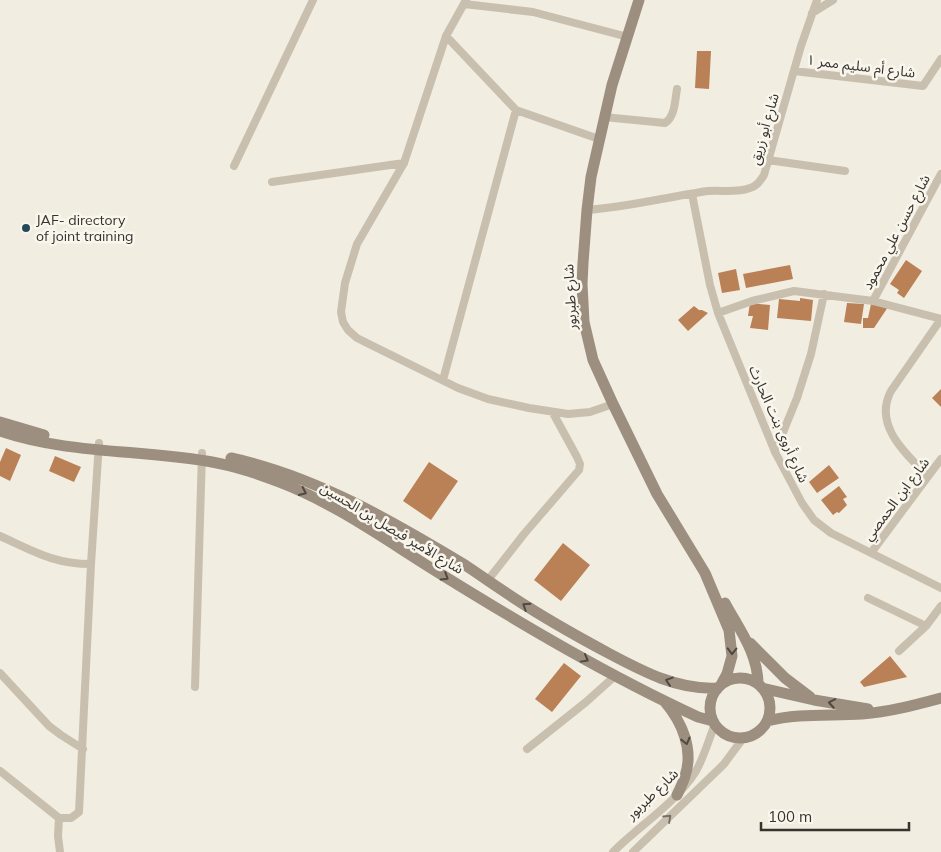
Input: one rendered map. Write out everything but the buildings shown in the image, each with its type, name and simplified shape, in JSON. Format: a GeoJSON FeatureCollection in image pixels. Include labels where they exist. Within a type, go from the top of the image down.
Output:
{"type":"FeatureCollection","features":[{"type":"Feature","properties":{"kind":"street"},"geometry":{"type":"LineString","coordinates":[[234,166],[313,0]]}},
{"type":"Feature","properties":{"kind":"street","name":"شارع طبربور"},"geometry":{"type":"LineString","coordinates":[[639,0],[616,71],[604,117],[586,210],[582,284],[584,322],[593,360],[613,404],[657,494],[705,573],[716,586],[745,638],[756,665],[760,686]]}},
{"type":"Feature","properties":{"kind":"street","name":"شارع طبربور"},"geometry":{"type":"LineString","coordinates":[[629,32],[646,0]]}},
{"type":"Feature","properties":{"kind":"street","name":"شارع أبو زريق"},"geometry":{"type":"LineString","coordinates":[[586,210],[626,206],[710,191],[741,190],[751,188],[759,183],[764,175],[817,0]]}},
{"type":"Feature","properties":{"kind":"street"},"geometry":{"type":"LineString","coordinates":[[812,13],[833,0]]}},
{"type":"Feature","properties":{"kind":"street"},"geometry":{"type":"LineString","coordinates":[[613,404],[580,413],[554,413],[488,399],[443,380],[357,338],[348,330],[343,322],[341,312],[345,283],[357,244],[404,163],[446,36],[465,2],[533,12],[629,32]]}},
{"type":"Feature","properties":{"kind":"street"},"geometry":{"type":"LineString","coordinates":[[446,36],[516,110],[599,139]]}},
{"type":"Feature","properties":{"kind":"street","name":"شارع أم سليم ممر ١"},"geometry":{"type":"LineString","coordinates":[[794,71],[923,86],[941,59]]}},
{"type":"Feature","properties":{"kind":"street"},"geometry":{"type":"LineString","coordinates":[[604,117],[665,123],[672,115],[678,89]]}},
{"type":"Feature","properties":{"kind":"street"},"geometry":{"type":"LineString","coordinates":[[443,380],[516,110]]}},
{"type":"Feature","properties":{"kind":"street"},"geometry":{"type":"LineString","coordinates":[[768,160],[845,172]]}},
{"type":"Feature","properties":{"kind":"street"},"geometry":{"type":"LineString","coordinates":[[272,182],[404,163]]}},
{"type":"Feature","properties":{"kind":"street","name":"شارع حسن علي محمود"},"geometry":{"type":"LineString","coordinates":[[873,301],[941,174]]}},
{"type":"Feature","properties":{"kind":"street","name":"شارع أروى بنت الحارث"},"geometry":{"type":"LineString","coordinates":[[692,194],[708,276],[718,313],[775,452],[802,503],[814,520],[831,533],[941,588]]}},
{"type":"Feature","properties":{"kind":"street"},"geometry":{"type":"LineString","coordinates":[[718,313],[752,300],[794,291],[873,301],[941,319],[891,391],[885,403],[885,420],[888,427],[903,449],[928,476]]}},
{"type":"Feature","properties":{"kind":"street"},"geometry":{"type":"LineString","coordinates":[[775,452],[797,398],[811,354],[824,294]]}},
{"type":"Feature","properties":{"kind":"street"},"geometry":{"type":"LineString","coordinates":[[488,580],[524,534],[579,470],[580,464],[577,457],[554,413]]}},
{"type":"Feature","properties":{"kind":"street","name":"شارع الأمير فيصل بن الحسين"},"geometry":{"type":"LineString","coordinates":[[0,422],[48,436],[99,446]]}},
{"type":"Feature","properties":{"kind":"street","name":"شارع الأمير فيصل بن الحسين"},"geometry":{"type":"LineString","coordinates":[[0,431],[38,441],[248,462],[309,483],[380,516],[488,580],[557,625],[634,667],[675,684],[695,688],[720,685]]}},
{"type":"Feature","properties":{"kind":"street"},"geometry":{"type":"LineString","coordinates":[[0,771],[59,818],[72,818],[79,812],[91,564],[99,446]]}},
{"type":"Feature","properties":{"kind":"street"},"geometry":{"type":"LineString","coordinates":[[195,687],[202,456]]}},
{"type":"Feature","properties":{"kind":"street","name":"شارع الأمير فيصل بن الحسين"},"geometry":{"type":"LineString","coordinates":[[202,456],[259,474],[346,514],[512,617],[616,676],[698,717],[714,722]]}},
{"type":"Feature","properties":{"kind":"street","name":"شارع ابن الحمصي"},"geometry":{"type":"LineString","coordinates":[[870,553],[941,460]]}},
{"type":"Feature","properties":{"kind":"street"},"geometry":{"type":"LineString","coordinates":[[0,536],[58,561],[91,564]]}},
{"type":"Feature","properties":{"kind":"street"},"geometry":{"type":"LineString","coordinates":[[423,563],[436,550]]}},
{"type":"Feature","properties":{"kind":"street","name":"شارع طبربور"},"geometry":{"type":"LineString","coordinates":[[705,573],[731,637],[731,662],[720,685]]}},
{"type":"Feature","properties":{"kind":"street"},"geometry":{"type":"LineString","coordinates":[[868,598],[926,626]]}},
{"type":"Feature","properties":{"kind":"street"},"geometry":{"type":"LineString","coordinates":[[899,651],[926,626],[941,606]]}},
{"type":"Feature","properties":{"kind":"street"},"geometry":{"type":"LineString","coordinates":[[745,638],[784,678],[814,700]]}},
{"type":"Feature","properties":{"kind":"street"},"geometry":{"type":"LineString","coordinates":[[0,673],[49,726],[83,749]]}},
{"type":"Feature","properties":{"kind":"street"},"geometry":{"type":"LineString","coordinates":[[527,750],[616,676]]}},
{"type":"Feature","properties":{"kind":"street"},"geometry":{"type":"LineString","coordinates":[[760,686],[770,704],[766,721],[757,732],[744,737],[727,735],[714,722],[710,704],[720,685],[734,678],[752,680],[760,686],[814,700],[880,711]]}},
{"type":"Feature","properties":{"kind":"street"},"geometry":{"type":"LineString","coordinates":[[766,721],[796,716],[858,714],[911,706],[941,698]]}},
{"type":"Feature","properties":{"kind":"street"},"geometry":{"type":"LineString","coordinates":[[662,699],[678,719],[687,745],[687,770],[677,795]]}},
{"type":"Feature","properties":{"kind":"street","name":"شارع طبربور"},"geometry":{"type":"LineString","coordinates":[[612,852],[677,795],[697,768],[714,722]]}},
{"type":"Feature","properties":{"kind":"street","name":"شارع طبربور"},"geometry":{"type":"LineString","coordinates":[[633,852],[711,778],[731,756],[744,737]]}},
{"type":"Feature","properties":{"kind":"street"},"geometry":{"type":"LineString","coordinates":[[59,818],[58,836],[60,852]]}},
{"type":"Feature","properties":{"kind":"place","name":"JAF- directory of joint training"},"geometry":{"type":"Point","coordinates":[26,228]}}]}
